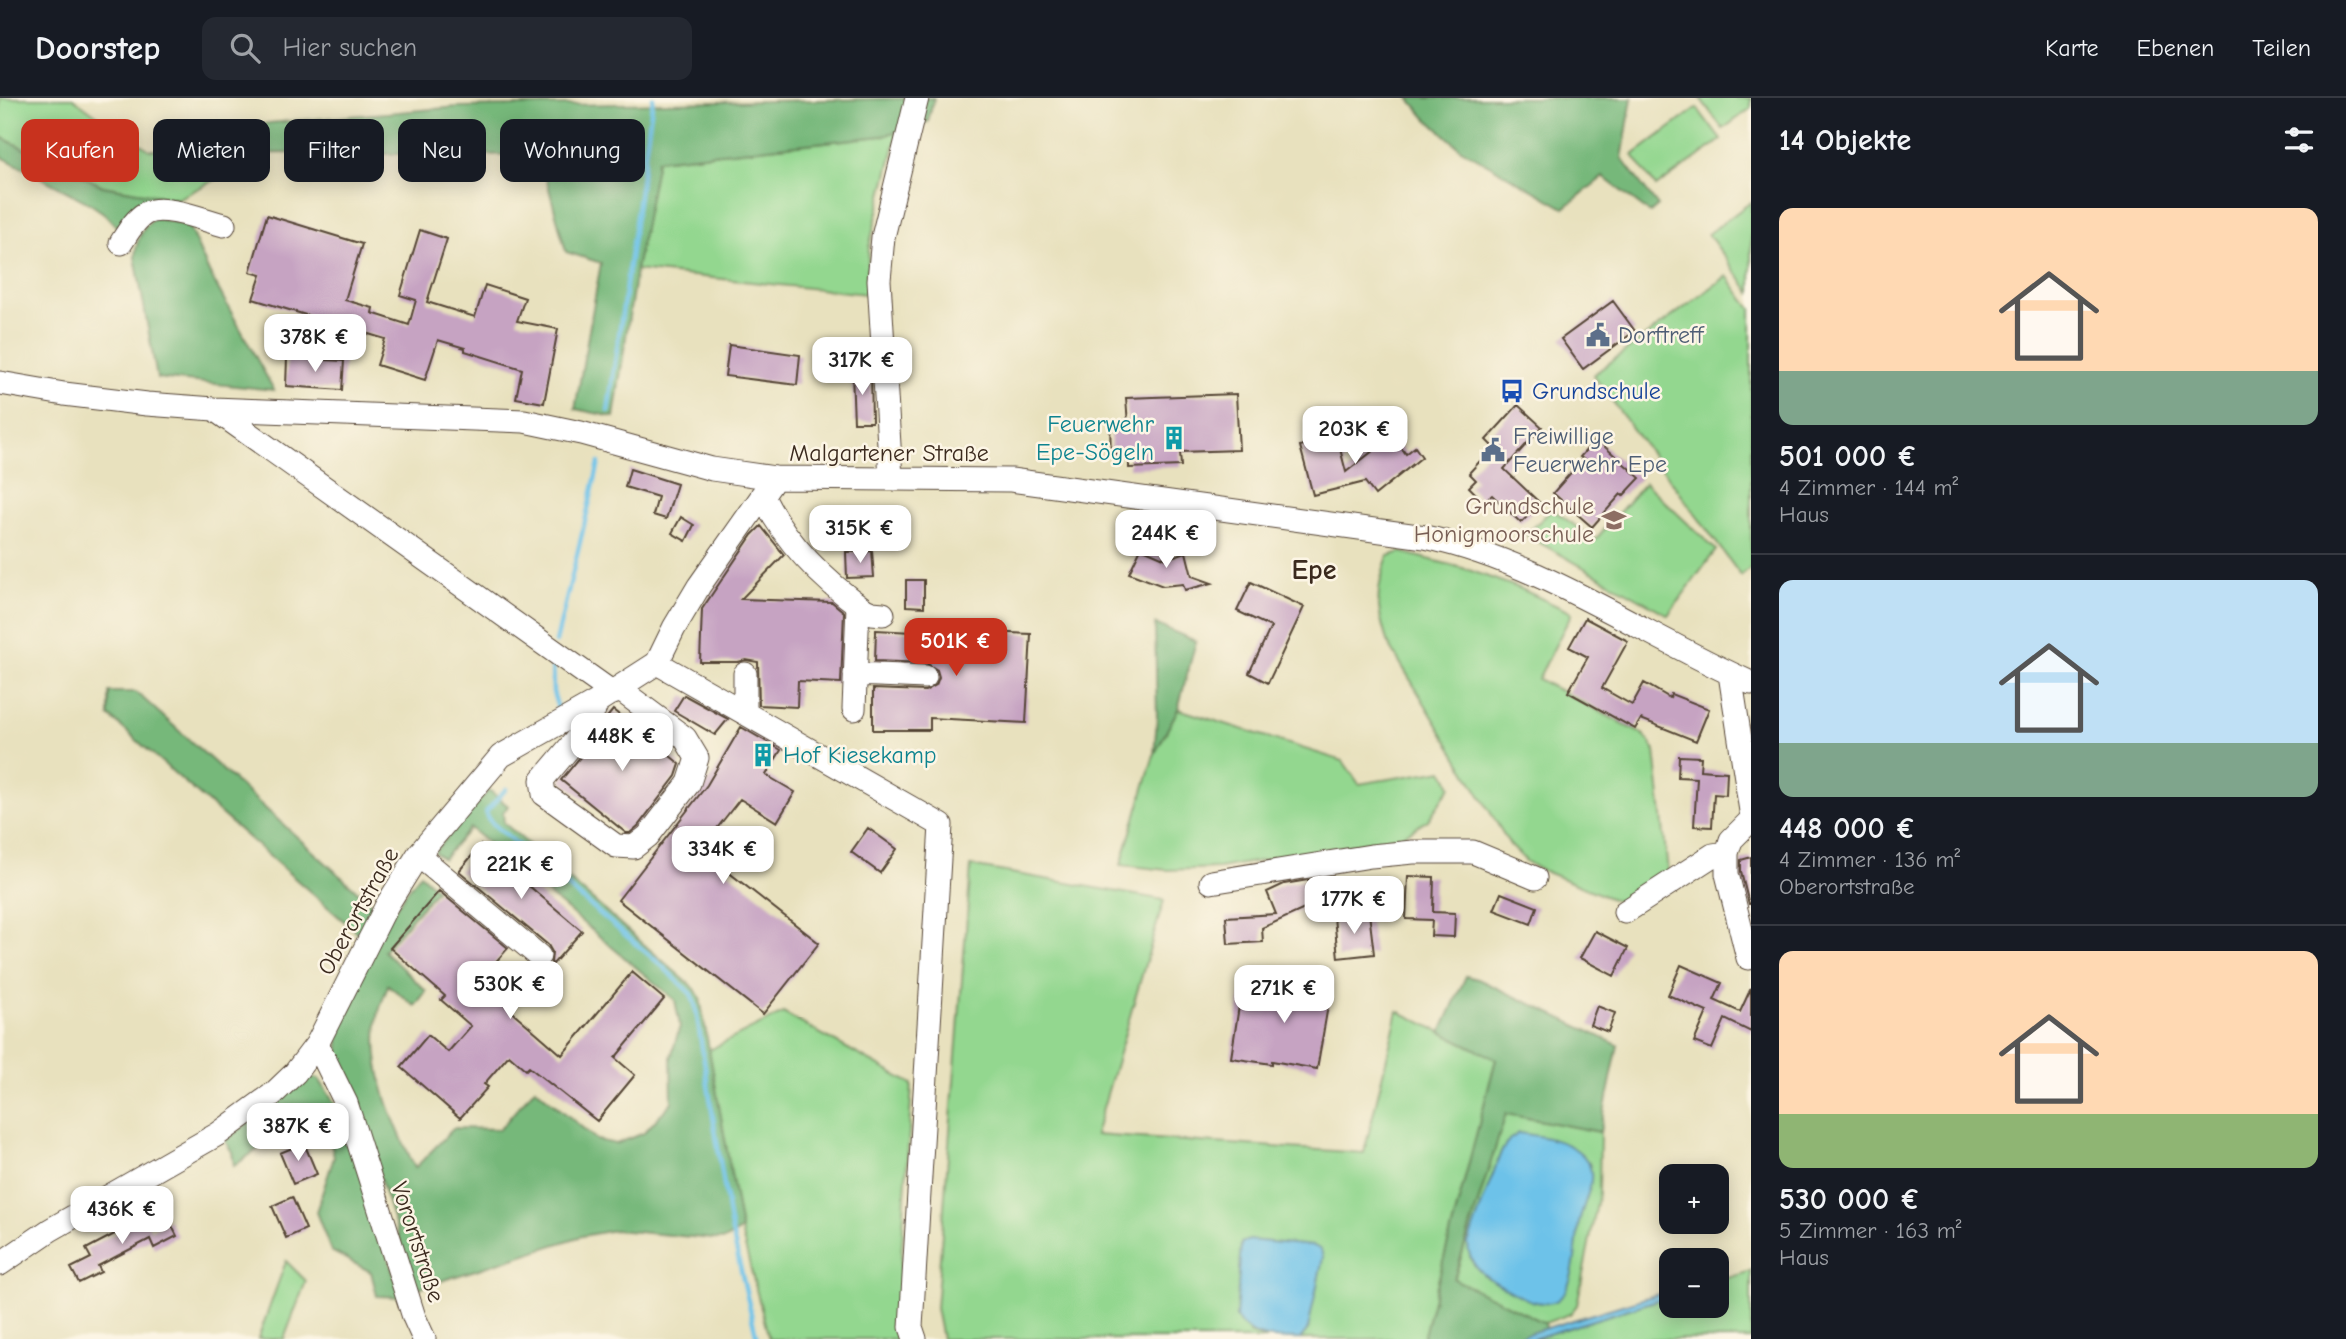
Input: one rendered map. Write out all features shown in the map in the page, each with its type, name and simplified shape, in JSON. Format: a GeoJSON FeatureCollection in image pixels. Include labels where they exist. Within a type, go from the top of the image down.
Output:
{"type":"FeatureCollection","features":[{"type":"Feature","properties":{"kind":"street"},"geometry":{"type":"LineString","coordinates":[[891,478],[879,281],[883,237],[917,98]]}},
{"type":"Feature","properties":{"kind":"street"},"geometry":{"type":"LineString","coordinates":[[121,243],[139,218],[160,209],[224,225]]}},
{"type":"Feature","properties":{"kind":"street","name":"Malgartener Straße"},"geometry":{"type":"LineString","coordinates":[[0,383],[64,394],[214,409],[524,421],[581,433],[768,487],[891,478],[1012,480],[1425,537],[1494,557],[1582,597],[1741,678]]}},
{"type":"Feature","properties":{"kind":"street"},"geometry":{"type":"LineString","coordinates":[[214,409],[554,651],[610,694],[685,738],[697,758],[689,783],[648,836],[634,848],[616,846],[544,794],[542,779],[586,728],[610,694]]}},
{"type":"Feature","properties":{"kind":"street"},"geometry":{"type":"LineString","coordinates":[[768,487],[774,518],[794,544],[821,573],[858,605],[872,613],[883,614]]}},
{"type":"Feature","properties":{"kind":"street","name":"Oberortstraße"},"geometry":{"type":"LineString","coordinates":[[0,1264],[50,1230],[218,1134],[272,1094],[295,1073],[317,1044],[387,905],[418,855],[501,756],[610,694],[657,663],[699,586],[768,487]]}},
{"type":"Feature","properties":{"kind":"street"},"geometry":{"type":"LineString","coordinates":[[854,709],[858,605]]}},
{"type":"Feature","properties":{"kind":"street"},"geometry":{"type":"LineString","coordinates":[[657,663],[941,825],[911,1328],[915,1339]]}},
{"type":"Feature","properties":{"kind":"street"},"geometry":{"type":"LineString","coordinates":[[745,674],[745,713]]}},
{"type":"Feature","properties":{"kind":"street"},"geometry":{"type":"LineString","coordinates":[[855,674],[925,677]]}},
{"type":"Feature","properties":{"kind":"street"},"geometry":{"type":"LineString","coordinates":[[1741,678],[1751,811]]}},
{"type":"Feature","properties":{"kind":"street"},"geometry":{"type":"LineString","coordinates":[[1748,958],[1727,874],[1727,853],[1731,840],[1751,821]]}},
{"type":"Feature","properties":{"kind":"street"},"geometry":{"type":"LineString","coordinates":[[1210,882],[1371,856],[1413,852],[1474,852],[1535,878]]}},
{"type":"Feature","properties":{"kind":"street"},"geometry":{"type":"LineString","coordinates":[[1625,912],[1713,855],[1727,853]]}},
{"type":"Feature","properties":{"kind":"street"},"geometry":{"type":"LineString","coordinates":[[418,855],[539,956]]}},
{"type":"Feature","properties":{"kind":"street","name":"Vorortstraße"},"geometry":{"type":"LineString","coordinates":[[317,1044],[346,1103],[414,1317],[424,1339]]}},
{"type":"Feature","properties":{"kind":"green space"},"geometry":{"type":"Polygon","coordinates":[[[0,98],[73,98],[102,119],[21,119],[21,147],[0,137],[0,98]]]}},
{"type":"Feature","properties":{"kind":"green space"},"geometry":{"type":"Polygon","coordinates":[[[934,98],[928,122],[882,136],[657,160],[636,270],[614,417],[575,409],[601,263],[566,252],[547,182],[645,182],[645,119],[500,119],[500,155],[486,155],[486,119],[398,119],[398,154],[384,154],[384,119],[316,119],[458,107],[934,98]]]}},
{"type":"Feature","properties":{"kind":"green space"},"geometry":{"type":"Polygon","coordinates":[[[1409,98],[1632,98],[1622,159],[1658,206],[1650,213],[1603,177],[1564,208],[1461,149],[1425,117],[1409,98]]]}},
{"type":"Feature","properties":{"kind":"green space"},"geometry":{"type":"Polygon","coordinates":[[[1700,98],[1751,98],[1751,108],[1723,129],[1700,98]]]}},
{"type":"Feature","properties":{"kind":"green space"},"geometry":{"type":"Polygon","coordinates":[[[1697,108],[1721,140],[1656,187],[1633,155],[1697,108]]]}},
{"type":"Feature","properties":{"kind":"green space"},"geometry":{"type":"Polygon","coordinates":[[[284,122],[284,153],[270,153],[270,123],[284,122]]]}},
{"type":"Feature","properties":{"kind":"green space"},"geometry":{"type":"Polygon","coordinates":[[[898,131],[869,247],[866,294],[636,270],[657,160],[882,136],[898,131]]]}},
{"type":"Feature","properties":{"kind":"green space"},"geometry":{"type":"Polygon","coordinates":[[[0,137],[21,147],[21,167],[0,156],[0,137]]]}},
{"type":"Feature","properties":{"kind":"green space"},"geometry":{"type":"Polygon","coordinates":[[[139,143],[153,150],[153,182],[211,182],[177,199],[103,186],[95,182],[139,182],[139,143]]]}},
{"type":"Feature","properties":{"kind":"green space"},"geometry":{"type":"Polygon","coordinates":[[[49,182],[95,182],[103,186],[177,199],[178,202],[121,226],[116,226],[89,203],[49,182]]]}},
{"type":"Feature","properties":{"kind":"green space"},"geometry":{"type":"Polygon","coordinates":[[[1751,202],[1751,293],[1708,234],[1751,202]]]}},
{"type":"Feature","properties":{"kind":"green space"},"geometry":{"type":"Polygon","coordinates":[[[154,218],[188,225],[209,272],[274,390],[157,378],[135,257],[140,235],[154,218]]]}},
{"type":"Feature","properties":{"kind":"green space"},"geometry":{"type":"Polygon","coordinates":[[[1727,276],[1751,309],[1751,568],[1741,576],[1593,375],[1727,276]]]}},
{"type":"Feature","properties":{"kind":"green space"},"geometry":{"type":"Polygon","coordinates":[[[1645,483],[1716,550],[1668,615],[1526,535],[1552,509],[1595,540],[1645,483]]]}},
{"type":"Feature","properties":{"kind":"green space"},"geometry":{"type":"Polygon","coordinates":[[[1401,552],[1466,569],[1519,588],[1572,613],[1538,679],[1644,735],[1650,742],[1655,751],[1668,872],[1630,900],[1619,902],[1537,868],[1510,845],[1387,641],[1379,608],[1379,589],[1388,556],[1401,552]]]}},
{"type":"Feature","properties":{"kind":"green space"},"geometry":{"type":"Polygon","coordinates":[[[1155,624],[1196,641],[1178,709],[1154,755],[1157,719],[1155,624]]]}},
{"type":"Feature","properties":{"kind":"green space"},"geometry":{"type":"Polygon","coordinates":[[[109,692],[136,692],[377,909],[363,938],[109,716],[109,692]]]}},
{"type":"Feature","properties":{"kind":"green space"},"geometry":{"type":"Polygon","coordinates":[[[1178,709],[1343,761],[1359,784],[1443,770],[1451,786],[1428,820],[1402,836],[1219,868],[1167,870],[1121,865],[1154,755],[1178,709]]]}},
{"type":"Feature","properties":{"kind":"green space"},"geometry":{"type":"Polygon","coordinates":[[[489,790],[508,806],[503,813],[504,823],[695,989],[700,998],[741,1230],[724,1240],[615,1230],[582,1236],[416,1289],[343,1071],[339,1056],[339,1035],[345,1011],[365,960],[393,912],[420,874],[437,889],[384,951],[426,991],[415,1006],[388,985],[379,1012],[376,1036],[385,1094],[415,1168],[454,1128],[500,1129],[535,1088],[597,1140],[616,1144],[644,1133],[672,1102],[671,1057],[680,1026],[675,1000],[470,828],[443,859],[434,852],[489,790]]]}},
{"type":"Feature","properties":{"kind":"green space"},"geometry":{"type":"Polygon","coordinates":[[[971,866],[1164,900],[1095,1135],[1364,1153],[1398,1011],[1496,1059],[1423,1339],[1300,1339],[1308,1329],[1249,1333],[1267,1339],[942,1339],[936,1308],[971,866]]]}},
{"type":"Feature","properties":{"kind":"green space"},"geometry":{"type":"Polygon","coordinates":[[[1466,976],[1478,979],[1618,1045],[1600,1132],[1506,1114],[1454,1279],[1545,1323],[1546,1328],[1511,1339],[1423,1339],[1496,1059],[1441,1032],[1466,976]]]}},
{"type":"Feature","properties":{"kind":"green space"},"geometry":{"type":"Polygon","coordinates":[[[783,1013],[912,1084],[896,1339],[769,1339],[742,1235],[709,1050],[783,1013]]]}},
{"type":"Feature","properties":{"kind":"green space"},"geometry":{"type":"Polygon","coordinates":[[[307,1076],[319,1079],[340,1112],[401,1297],[377,1296],[371,1272],[331,1251],[316,1212],[334,1157],[330,1139],[317,1123],[306,1115],[234,1166],[232,1152],[225,1141],[307,1076]]]}},
{"type":"Feature","properties":{"kind":"green space"},"geometry":{"type":"Polygon","coordinates":[[[1506,1113],[1600,1132],[1599,1193],[1577,1305],[1570,1314],[1545,1323],[1454,1280],[1506,1113]],[[1501,1152],[1468,1243],[1471,1260],[1487,1278],[1565,1290],[1572,1274],[1579,1220],[1591,1173],[1589,1163],[1501,1152]]]}},
{"type":"Feature","properties":{"kind":"green space"},"geometry":{"type":"Polygon","coordinates":[[[286,1261],[306,1281],[284,1339],[258,1339],[286,1261]]]}},
{"type":"Feature","properties":{"kind":"green space"},"geometry":{"type":"Polygon","coordinates":[[[1751,1271],[1751,1339],[1532,1339],[1659,1300],[1659,1318],[1729,1318],[1729,1277],[1751,1271]]]}},
{"type":"Feature","properties":{"kind":"water"},"geometry":{"type":"Polygon","coordinates":[[[1519,1133],[1566,1144],[1582,1154],[1590,1168],[1591,1184],[1579,1223],[1571,1279],[1561,1297],[1553,1302],[1531,1301],[1517,1295],[1481,1272],[1470,1256],[1468,1243],[1501,1152],[1509,1140],[1519,1133]]]}},
{"type":"Feature","properties":{"kind":"water"},"geometry":{"type":"Polygon","coordinates":[[[1249,1240],[1314,1246],[1321,1250],[1323,1257],[1308,1329],[1300,1339],[1255,1334],[1236,1317],[1241,1243],[1249,1240]]]}},
{"type":"Feature","properties":{"kind":"water"},"geometry":{"type":"Polygon","coordinates":[[[1659,1294],[1659,1300],[1532,1339],[1511,1339],[1659,1294]]]}},
{"type":"Feature","properties":{"kind":"building"},"geometry":{"type":"Polygon","coordinates":[[[267,215],[362,244],[345,300],[373,308],[372,313],[409,325],[416,300],[400,295],[420,230],[447,239],[427,302],[475,317],[485,285],[525,298],[517,321],[558,329],[544,403],[516,398],[522,369],[465,351],[465,348],[438,340],[425,380],[377,365],[385,339],[253,299],[261,275],[250,272],[267,215]]]}},
{"type":"Feature","properties":{"kind":"building","name":"Dorftreff"},"geometry":{"type":"Polygon","coordinates":[[[1613,301],[1635,331],[1583,369],[1561,339],[1613,301]]]}},
{"type":"Feature","properties":{"kind":"building"},"geometry":{"type":"Polygon","coordinates":[[[729,345],[800,355],[797,385],[725,376],[729,345]]]}},
{"type":"Feature","properties":{"kind":"building"},"geometry":{"type":"Polygon","coordinates":[[[287,358],[344,361],[342,390],[286,386],[287,358]]]}},
{"type":"Feature","properties":{"kind":"building"},"geometry":{"type":"Polygon","coordinates":[[[871,371],[872,422],[854,422],[852,373],[871,371]]]}},
{"type":"Feature","properties":{"kind":"building","name":"Feuerwehr Epe-Sögeln"},"geometry":{"type":"Polygon","coordinates":[[[1236,394],[1239,450],[1180,452],[1181,466],[1129,468],[1129,453],[1111,454],[1110,425],[1128,424],[1126,398],[1236,394]]]}},
{"type":"Feature","properties":{"kind":"building"},"geometry":{"type":"Polygon","coordinates":[[[1518,405],[1542,427],[1504,469],[1540,503],[1521,523],[1492,495],[1484,502],[1469,487],[1476,480],[1469,473],[1493,447],[1486,440],[1518,405]]]}},
{"type":"Feature","properties":{"kind":"building"},"geometry":{"type":"Polygon","coordinates":[[[1392,436],[1406,454],[1415,447],[1422,457],[1375,495],[1365,482],[1313,495],[1300,446],[1337,437],[1346,472],[1392,436]]]}},
{"type":"Feature","properties":{"kind":"building","name":"Grundschule Honigmoorschule"},"geometry":{"type":"Polygon","coordinates":[[[1596,439],[1640,478],[1623,496],[1621,494],[1592,527],[1553,493],[1583,459],[1580,457],[1596,439]]]}},
{"type":"Feature","properties":{"kind":"building"},"geometry":{"type":"Polygon","coordinates":[[[630,469],[677,484],[666,519],[653,515],[658,497],[625,487],[630,469]]]}},
{"type":"Feature","properties":{"kind":"building"},"geometry":{"type":"Polygon","coordinates":[[[681,517],[694,525],[686,541],[672,533],[681,517]]]}},
{"type":"Feature","properties":{"kind":"building"},"geometry":{"type":"Polygon","coordinates":[[[761,526],[784,555],[741,599],[832,602],[844,612],[841,683],[798,681],[797,707],[759,705],[758,662],[700,662],[702,609],[752,535],[761,526]]]}},
{"type":"Feature","properties":{"kind":"building"},"geometry":{"type":"Polygon","coordinates":[[[1141,548],[1166,559],[1186,552],[1192,576],[1212,583],[1185,590],[1183,584],[1163,586],[1129,573],[1141,548]]]}},
{"type":"Feature","properties":{"kind":"building"},"geometry":{"type":"Polygon","coordinates":[[[872,551],[874,577],[847,578],[846,552],[872,551]]]}},
{"type":"Feature","properties":{"kind":"building"},"geometry":{"type":"Polygon","coordinates":[[[906,580],[924,580],[924,607],[906,606],[906,580]]]}},
{"type":"Feature","properties":{"kind":"building"},"geometry":{"type":"Polygon","coordinates":[[[1251,582],[1304,607],[1268,683],[1249,673],[1271,627],[1237,611],[1251,582]]]}},
{"type":"Feature","properties":{"kind":"building"},"geometry":{"type":"Polygon","coordinates":[[[1585,618],[1628,641],[1602,688],[1632,705],[1644,683],[1670,698],[1671,694],[1709,709],[1696,741],[1641,719],[1635,729],[1568,692],[1588,657],[1569,647],[1585,618]]]}},
{"type":"Feature","properties":{"kind":"building"},"geometry":{"type":"Polygon","coordinates":[[[876,630],[948,634],[948,630],[1031,634],[1026,723],[930,718],[930,730],[873,730],[873,689],[925,691],[936,685],[939,677],[937,670],[926,663],[875,661],[876,630]]]}},
{"type":"Feature","properties":{"kind":"building"},"geometry":{"type":"Polygon","coordinates":[[[684,695],[728,719],[715,735],[674,711],[684,695]]]}},
{"type":"Feature","properties":{"kind":"building"},"geometry":{"type":"Polygon","coordinates":[[[613,710],[680,764],[676,776],[630,833],[626,833],[561,780],[597,737],[604,721],[613,710]]]}},
{"type":"Feature","properties":{"kind":"building"},"geometry":{"type":"Polygon","coordinates":[[[741,727],[781,750],[766,775],[795,792],[777,822],[740,799],[700,850],[819,943],[763,1014],[618,900],[707,785],[741,727]]]}},
{"type":"Feature","properties":{"kind":"building"},"geometry":{"type":"Polygon","coordinates":[[[1679,756],[1701,757],[1700,770],[1727,772],[1726,795],[1714,794],[1712,827],[1694,826],[1697,778],[1678,777],[1679,756]]]}},
{"type":"Feature","properties":{"kind":"building"},"geometry":{"type":"Polygon","coordinates":[[[868,828],[897,849],[880,873],[851,852],[868,828]]]}},
{"type":"Feature","properties":{"kind":"building"},"geometry":{"type":"Polygon","coordinates":[[[481,845],[582,931],[553,964],[548,945],[459,871],[481,845]]]}},
{"type":"Feature","properties":{"kind":"building"},"geometry":{"type":"Polygon","coordinates":[[[1751,857],[1749,904],[1741,872],[1741,860],[1751,857]]]}},
{"type":"Feature","properties":{"kind":"building"},"geometry":{"type":"Polygon","coordinates":[[[1408,876],[1434,877],[1433,912],[1455,913],[1454,937],[1431,936],[1432,920],[1406,919],[1408,876]]]}},
{"type":"Feature","properties":{"kind":"building"},"geometry":{"type":"Polygon","coordinates":[[[1320,878],[1329,898],[1262,928],[1263,942],[1228,944],[1226,917],[1276,914],[1267,892],[1284,884],[1320,878]]]}},
{"type":"Feature","properties":{"kind":"building"},"geometry":{"type":"Polygon","coordinates":[[[439,891],[508,948],[478,982],[562,1055],[632,972],[664,999],[615,1058],[635,1075],[597,1121],[529,1067],[526,1070],[509,1055],[484,1084],[488,1087],[460,1118],[401,1067],[428,1035],[448,1052],[471,1026],[441,1000],[445,996],[390,948],[439,891]]]}},
{"type":"Feature","properties":{"kind":"building"},"geometry":{"type":"Polygon","coordinates":[[[1501,893],[1537,907],[1531,924],[1494,910],[1501,893]]]}},
{"type":"Feature","properties":{"kind":"building"},"geometry":{"type":"Polygon","coordinates":[[[1369,913],[1374,954],[1338,958],[1334,917],[1369,913]]]}},
{"type":"Feature","properties":{"kind":"building"},"geometry":{"type":"Polygon","coordinates":[[[1595,931],[1628,948],[1614,976],[1580,958],[1595,931]]]}},
{"type":"Feature","properties":{"kind":"building"},"geometry":{"type":"Polygon","coordinates":[[[1681,965],[1722,983],[1714,1000],[1740,1012],[1751,988],[1751,1032],[1725,1019],[1712,1049],[1694,1042],[1707,1012],[1668,995],[1681,965]]]}},
{"type":"Feature","properties":{"kind":"building"},"geometry":{"type":"Polygon","coordinates":[[[1303,971],[1333,977],[1317,1069],[1272,1061],[1272,1064],[1231,1058],[1241,993],[1298,1002],[1303,971]]]}},
{"type":"Feature","properties":{"kind":"building"},"geometry":{"type":"Polygon","coordinates":[[[1597,1006],[1615,1013],[1608,1032],[1590,1025],[1597,1006]]]}},
{"type":"Feature","properties":{"kind":"building"},"geometry":{"type":"Polygon","coordinates":[[[304,1143],[317,1174],[293,1184],[280,1153],[304,1143]]]}},
{"type":"Feature","properties":{"kind":"building"},"geometry":{"type":"Polygon","coordinates":[[[292,1197],[306,1229],[286,1238],[272,1206],[292,1197]]]}},
{"type":"Feature","properties":{"kind":"building"},"geometry":{"type":"Polygon","coordinates":[[[145,1218],[151,1230],[169,1220],[177,1236],[154,1248],[150,1239],[98,1266],[101,1272],[79,1283],[71,1268],[91,1258],[86,1249],[145,1218]]]}},
{"type":"Feature","properties":{"kind":"waterway"},"geometry":{"type":"LineString","coordinates":[[608,411],[653,98]]}},
{"type":"Feature","properties":{"kind":"waterway"},"geometry":{"type":"LineString","coordinates":[[556,642],[599,463]]}},
{"type":"Feature","properties":{"kind":"waterway"},"geometry":{"type":"LineString","coordinates":[[552,657],[553,692],[559,712]]}},
{"type":"Feature","properties":{"kind":"waterway"},"geometry":{"type":"LineString","coordinates":[[506,789],[486,812],[493,824],[660,964],[691,994],[695,1004],[730,1223],[757,1339]]}},
{"type":"Feature","properties":{"kind":"place","name":"Dorftreff"},"geometry":{"type":"Point","coordinates":[1598,335]}},
{"type":"Feature","properties":{"kind":"place","name":"Grundschule"},"geometry":{"type":"Point","coordinates":[1512,391]}},
{"type":"Feature","properties":{"kind":"place","name":"Feuerwehr Epe-Sögeln"},"geometry":{"type":"Point","coordinates":[1174,438]}},
{"type":"Feature","properties":{"kind":"place","name":"Freiwillige Feuerwehr Epe"},"geometry":{"type":"Point","coordinates":[1493,450]}},
{"type":"Feature","properties":{"kind":"place","name":"Grundschule Honigmoorschule"},"geometry":{"type":"Point","coordinates":[1614,520]}},
{"type":"Feature","properties":{"kind":"place","name":"Hof Kiesekamp"},"geometry":{"type":"Point","coordinates":[763,755]}},
{"type":"Feature","properties":{"kind":"district","name":"Epe"},"geometry":{"type":"Point","coordinates":[1314,569]}}]}
